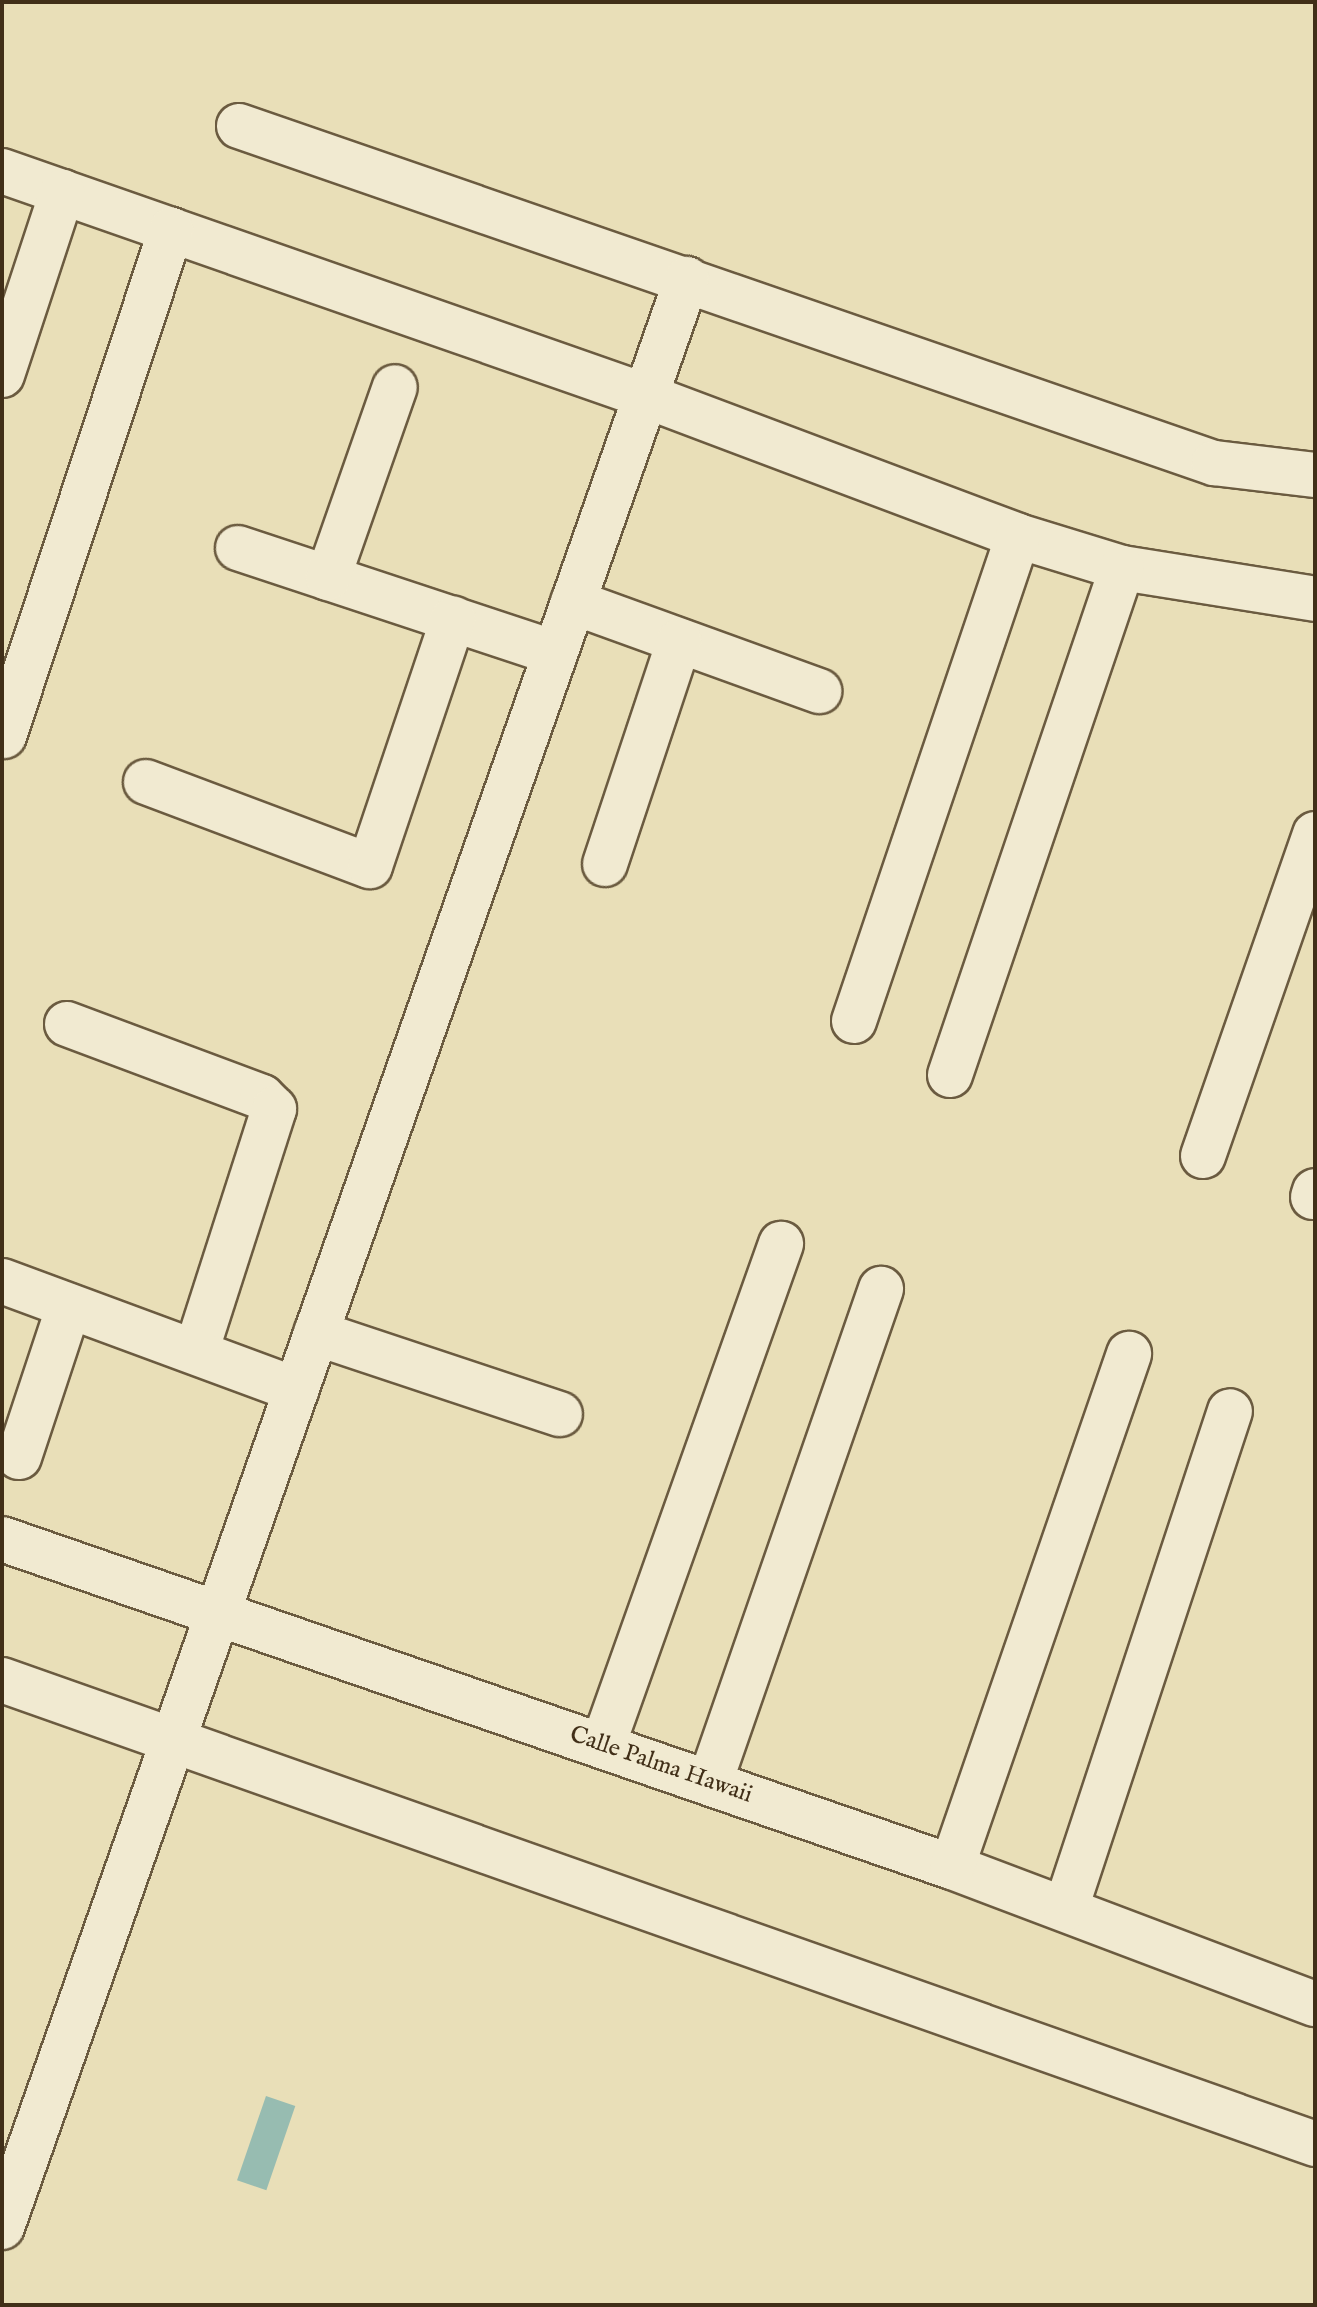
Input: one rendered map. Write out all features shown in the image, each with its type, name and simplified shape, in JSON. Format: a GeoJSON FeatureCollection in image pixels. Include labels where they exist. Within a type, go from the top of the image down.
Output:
{"type":"FeatureCollection","features":[{"type":"Feature","properties":{"kind":"street"},"geometry":{"type":"LineString","coordinates":[[239,126],[1214,463],[1315,475]]}},
{"type":"Feature","properties":{"kind":"street"},"geometry":{"type":"LineString","coordinates":[[2,171],[646,396],[1018,536],[1122,568],[1315,599]]}},
{"type":"Feature","properties":{"kind":"street"},"geometry":{"type":"LineString","coordinates":[[2,375],[62,192]]}},
{"type":"Feature","properties":{"kind":"street"},"geometry":{"type":"LineString","coordinates":[[4,736],[171,230]]}},
{"type":"Feature","properties":{"kind":"street"},"geometry":{"type":"LineString","coordinates":[[2,2225],[687,279]]}},
{"type":"Feature","properties":{"kind":"street"},"geometry":{"type":"LineString","coordinates":[[328,578],[395,387]]}},
{"type":"Feature","properties":{"kind":"street"},"geometry":{"type":"LineString","coordinates":[[854,1021],[1018,536]]}},
{"type":"Feature","properties":{"kind":"street"},"geometry":{"type":"LineString","coordinates":[[238,548],[555,653]]}},
{"type":"Feature","properties":{"kind":"street"},"geometry":{"type":"LineString","coordinates":[[950,1075],[1122,568]]}},
{"type":"Feature","properties":{"kind":"street"},"geometry":{"type":"LineString","coordinates":[[573,602],[819,691]]}},
{"type":"Feature","properties":{"kind":"street"},"geometry":{"type":"LineString","coordinates":[[146,782],[370,866],[453,619]]}},
{"type":"Feature","properties":{"kind":"street"},"geometry":{"type":"LineString","coordinates":[[605,864],[679,641]]}},
{"type":"Feature","properties":{"kind":"street"},"geometry":{"type":"LineString","coordinates":[[1203,1156],[1315,834]]}},
{"type":"Feature","properties":{"kind":"street"},"geometry":{"type":"LineString","coordinates":[[67,1024],[262,1097],[274,1109],[196,1352]]}},
{"type":"Feature","properties":{"kind":"street"},"geometry":{"type":"LineString","coordinates":[[603,1745],[781,1244]]}},
{"type":"Feature","properties":{"kind":"street"},"geometry":{"type":"LineString","coordinates":[[2,1281],[296,1390]]}},
{"type":"Feature","properties":{"kind":"street"},"geometry":{"type":"LineString","coordinates":[[710,1782],[881,1289]]}},
{"type":"Feature","properties":{"kind":"street"},"geometry":{"type":"LineString","coordinates":[[19,1457],[69,1306]]}},
{"type":"Feature","properties":{"kind":"street"},"geometry":{"type":"LineString","coordinates":[[316,1333],[560,1414]]}},
{"type":"Feature","properties":{"kind":"street"},"geometry":{"type":"LineString","coordinates":[[952,1867],[1129,1354]]}},
{"type":"Feature","properties":{"kind":"street"},"geometry":{"type":"LineString","coordinates":[[1066,1908],[1230,1411]]}},
{"type":"Feature","properties":{"kind":"street","name":"Calle Palma Hawaii"},"geometry":{"type":"LineString","coordinates":[[2,1539],[952,1867],[1314,2001]]}},
{"type":"Feature","properties":{"kind":"street"},"geometry":{"type":"LineString","coordinates":[[2,1680],[1315,2144]]}},
{"type":"Feature","properties":{"kind":"water"},"geometry":{"type":"Polygon","coordinates":[[[266,2096],[295,2106],[266,2190],[237,2180],[266,2096]]]}}]}
